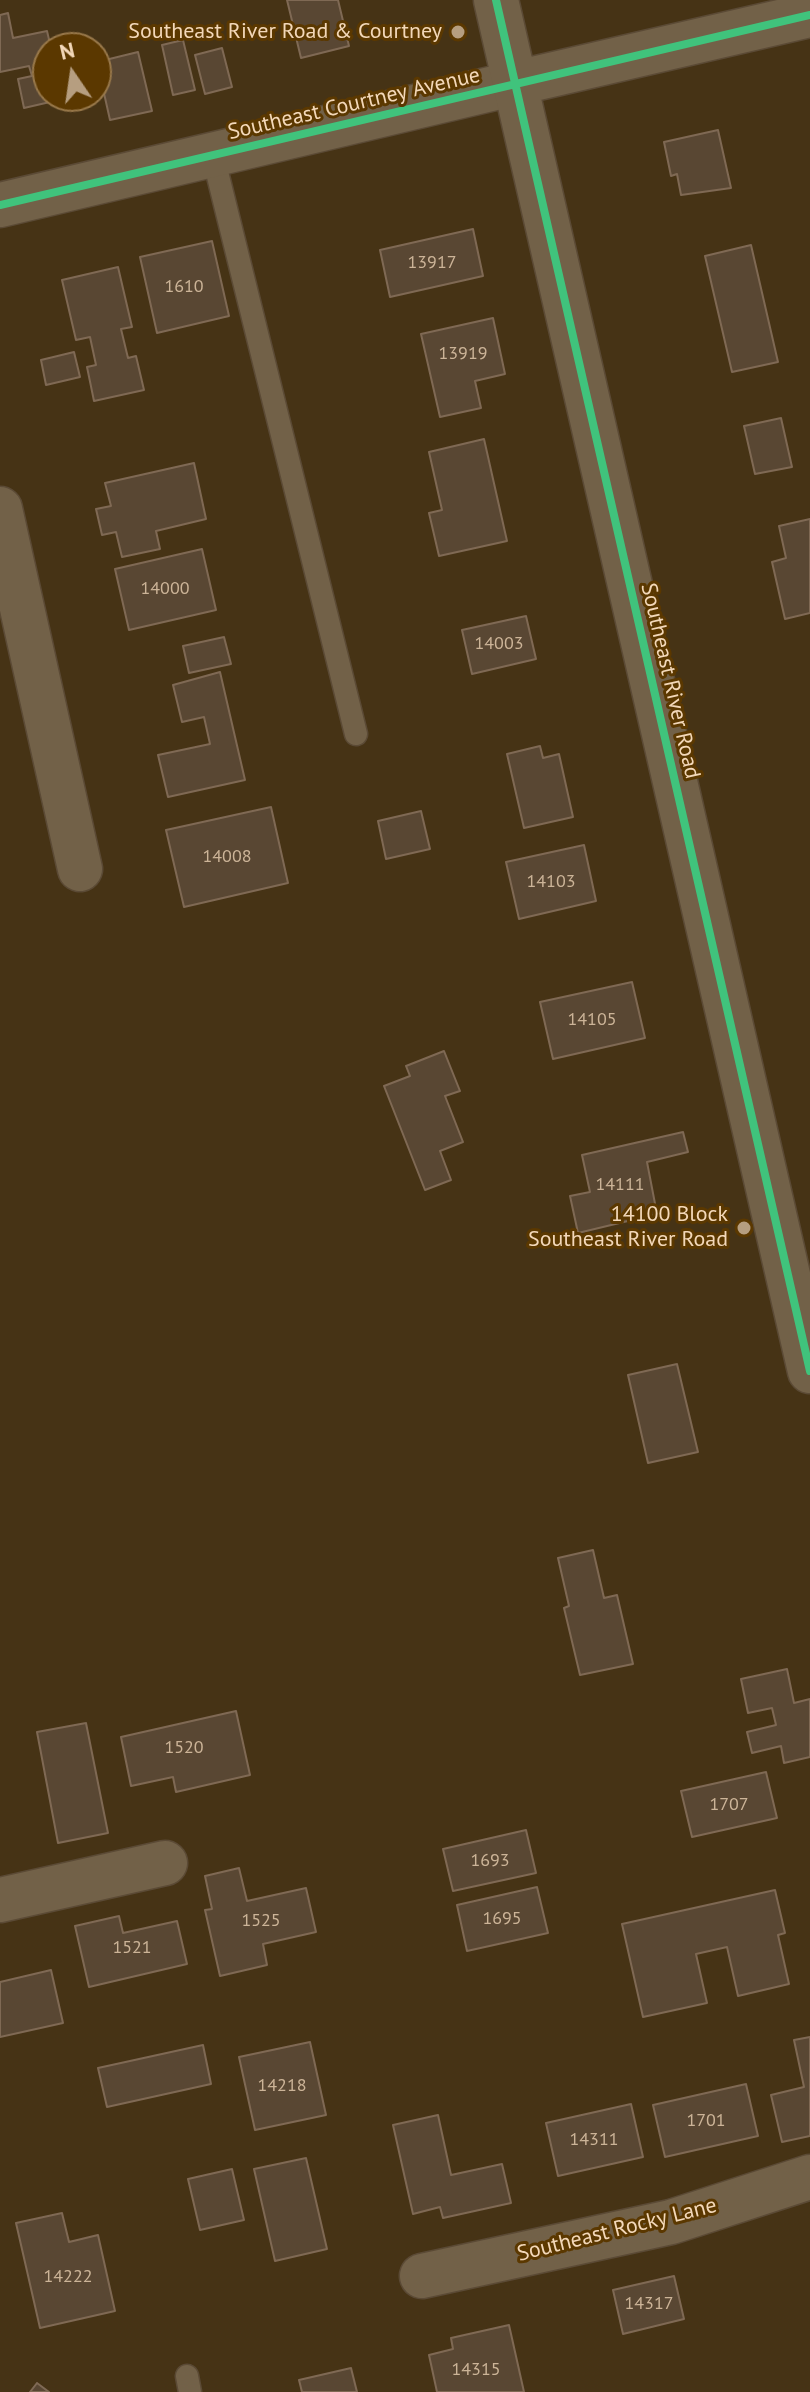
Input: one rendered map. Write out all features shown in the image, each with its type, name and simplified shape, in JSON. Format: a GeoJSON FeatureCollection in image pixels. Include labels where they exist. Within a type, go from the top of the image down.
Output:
{"type":"FeatureCollection","features":[{"type":"Feature","properties":{"kind":"street","name":"Southeast River Road"},"geometry":{"type":"LineString","coordinates":[[496,0],[810,1371]]}},
{"type":"Feature","properties":{"kind":"street","name":"Southeast Courtney Avenue"},"geometry":{"type":"LineString","coordinates":[[0,205],[810,15]]}},
{"type":"Feature","properties":{"kind":"street"},"geometry":{"type":"LineString","coordinates":[[0,509],[80,869]]}},
{"type":"Feature","properties":{"kind":"street"},"geometry":{"type":"LineString","coordinates":[[0,1900],[165,1863]]}},
{"type":"Feature","properties":{"kind":"street","name":"Southeast Rocky Lane"},"geometry":{"type":"LineString","coordinates":[[422,2276],[671,2222],[810,2177]]}},
{"type":"Feature","properties":{"kind":"lane"},"geometry":{"type":"LineString","coordinates":[[213,156],[356,734]]}},
{"type":"Feature","properties":{"kind":"building"},"geometry":{"type":"Polygon","coordinates":[[[287,0],[338,0],[349,46],[301,58],[287,0]]]}},
{"type":"Feature","properties":{"kind":"building"},"geometry":{"type":"Polygon","coordinates":[[[8,13],[13,38],[32,34],[32,76],[29,66],[0,72],[0,15],[8,13]]]}},
{"type":"Feature","properties":{"kind":"building"},"geometry":{"type":"Polygon","coordinates":[[[183,40],[195,90],[173,95],[162,45],[183,40]]]}},
{"type":"Feature","properties":{"kind":"building"},"geometry":{"type":"Polygon","coordinates":[[[222,48],[232,87],[205,94],[195,55],[222,48]]]}},
{"type":"Feature","properties":{"kind":"building"},"geometry":{"type":"Polygon","coordinates":[[[138,52],[152,111],[110,120],[112,58],[138,52]]]}},
{"type":"Feature","properties":{"kind":"building"},"geometry":{"type":"Polygon","coordinates":[[[32,76],[32,106],[24,108],[18,79],[32,76]]]}},
{"type":"Feature","properties":{"kind":"building"},"geometry":{"type":"Polygon","coordinates":[[[718,130],[731,188],[681,195],[677,174],[671,176],[664,142],[718,130]]]}},
{"type":"Feature","properties":{"kind":"building"},"geometry":{"type":"Polygon","coordinates":[[[473,229],[483,276],[390,297],[380,250],[473,229]]]}},
{"type":"Feature","properties":{"kind":"building"},"geometry":{"type":"Polygon","coordinates":[[[212,241],[229,316],[157,333],[140,257],[212,241]]]}},
{"type":"Feature","properties":{"kind":"building"},"geometry":{"type":"Polygon","coordinates":[[[751,245],[778,362],[732,372],[705,256],[751,245]]]}},
{"type":"Feature","properties":{"kind":"building"},"geometry":{"type":"Polygon","coordinates":[[[118,267],[132,327],[121,329],[128,358],[136,356],[144,390],[94,401],[87,367],[96,365],[90,337],[76,340],[62,280],[118,267]]]}},
{"type":"Feature","properties":{"kind":"building"},"geometry":{"type":"Polygon","coordinates":[[[493,318],[505,374],[475,381],[481,408],[440,417],[421,334],[493,318]]]}},
{"type":"Feature","properties":{"kind":"building"},"geometry":{"type":"Polygon","coordinates":[[[74,352],[80,377],[46,385],[41,360],[74,352]]]}},
{"type":"Feature","properties":{"kind":"building"},"geometry":{"type":"Polygon","coordinates":[[[781,418],[792,467],[755,474],[744,426],[781,418]]]}},
{"type":"Feature","properties":{"kind":"building"},"geometry":{"type":"Polygon","coordinates":[[[484,439],[507,541],[439,556],[429,513],[442,510],[429,452],[484,439]]]}},
{"type":"Feature","properties":{"kind":"building"},"geometry":{"type":"Polygon","coordinates":[[[194,463],[206,519],[156,531],[160,549],[122,557],[116,532],[102,535],[96,509],[111,506],[105,483],[194,463]]]}},
{"type":"Feature","properties":{"kind":"building"},"geometry":{"type":"Polygon","coordinates":[[[810,519],[810,613],[785,619],[772,562],[786,558],[779,526],[810,519]]]}},
{"type":"Feature","properties":{"kind":"building"},"geometry":{"type":"Polygon","coordinates":[[[202,549],[216,610],[129,630],[115,569],[202,549]]]}},
{"type":"Feature","properties":{"kind":"building"},"geometry":{"type":"Polygon","coordinates":[[[526,616],[536,659],[472,674],[462,630],[526,616]]]}},
{"type":"Feature","properties":{"kind":"building"},"geometry":{"type":"Polygon","coordinates":[[[224,637],[231,664],[189,673],[183,646],[224,637]]]}},
{"type":"Feature","properties":{"kind":"building"},"geometry":{"type":"Polygon","coordinates":[[[220,672],[245,780],[168,797],[158,755],[210,744],[204,717],[182,722],[173,685],[220,672]]]}},
{"type":"Feature","properties":{"kind":"building"},"geometry":{"type":"Polygon","coordinates":[[[540,746],[543,758],[559,754],[573,817],[524,828],[507,754],[540,746]]]}},
{"type":"Feature","properties":{"kind":"building"},"geometry":{"type":"Polygon","coordinates":[[[271,807],[288,883],[184,907],[166,830],[271,807]]]}},
{"type":"Feature","properties":{"kind":"building"},"geometry":{"type":"Polygon","coordinates":[[[421,811],[430,849],[386,859],[378,821],[421,811]]]}},
{"type":"Feature","properties":{"kind":"building"},"geometry":{"type":"Polygon","coordinates":[[[584,845],[596,901],[519,919],[506,862],[584,845]]]}},
{"type":"Feature","properties":{"kind":"building"},"geometry":{"type":"Polygon","coordinates":[[[632,982],[645,1038],[553,1059],[540,1002],[632,982]]]}},
{"type":"Feature","properties":{"kind":"building"},"geometry":{"type":"Polygon","coordinates":[[[444,1051],[460,1091],[445,1096],[463,1142],[440,1151],[451,1180],[425,1190],[384,1086],[410,1076],[406,1066],[444,1051]]]}},
{"type":"Feature","properties":{"kind":"building"},"geometry":{"type":"Polygon","coordinates":[[[683,1132],[688,1152],[647,1162],[657,1214],[578,1233],[570,1196],[590,1192],[582,1155],[683,1132]]]}},
{"type":"Feature","properties":{"kind":"building"},"geometry":{"type":"Polygon","coordinates":[[[677,1364],[698,1452],[648,1463],[628,1375],[677,1364]]]}},
{"type":"Feature","properties":{"kind":"building"},"geometry":{"type":"Polygon","coordinates":[[[593,1550],[604,1598],[617,1595],[633,1664],[580,1675],[564,1608],[569,1606],[558,1558],[593,1550]]]}},
{"type":"Feature","properties":{"kind":"building"},"geometry":{"type":"Polygon","coordinates":[[[787,1669],[794,1703],[810,1699],[810,1757],[784,1763],[781,1746],[752,1753],[747,1732],[776,1725],[772,1708],[748,1713],[741,1679],[787,1669]]]}},
{"type":"Feature","properties":{"kind":"building"},"geometry":{"type":"Polygon","coordinates":[[[236,1711],[250,1775],[176,1792],[173,1777],[131,1786],[121,1737],[236,1711]]]}},
{"type":"Feature","properties":{"kind":"building"},"geometry":{"type":"Polygon","coordinates":[[[86,1723],[108,1833],[58,1843],[37,1732],[86,1723]]]}},
{"type":"Feature","properties":{"kind":"building"},"geometry":{"type":"Polygon","coordinates":[[[766,1772],[777,1818],[692,1837],[681,1791],[766,1772]]]}},
{"type":"Feature","properties":{"kind":"building"},"geometry":{"type":"Polygon","coordinates":[[[526,1830],[536,1873],[453,1891],[443,1849],[526,1830]]]}},
{"type":"Feature","properties":{"kind":"building"},"geometry":{"type":"Polygon","coordinates":[[[239,1868],[247,1901],[306,1888],[316,1932],[263,1944],[267,1965],[220,1976],[205,1910],[212,1909],[205,1876],[239,1868]]]}},
{"type":"Feature","properties":{"kind":"building"},"geometry":{"type":"Polygon","coordinates":[[[537,1887],[548,1933],[467,1951],[457,1905],[537,1887]]]}},
{"type":"Feature","properties":{"kind":"building"},"geometry":{"type":"Polygon","coordinates":[[[775,1890],[785,1933],[778,1935],[789,1984],[738,1996],[727,1947],[696,1954],[707,2003],[643,2017],[622,1924],[775,1890]]]}},
{"type":"Feature","properties":{"kind":"building"},"geometry":{"type":"Polygon","coordinates":[[[119,1916],[123,1933],[177,1921],[187,1964],[89,1987],[75,1926],[119,1916]]]}},
{"type":"Feature","properties":{"kind":"building"},"geometry":{"type":"Polygon","coordinates":[[[51,1970],[63,2023],[0,2037],[0,1982],[51,1970]]]}},
{"type":"Feature","properties":{"kind":"building"},"geometry":{"type":"Polygon","coordinates":[[[810,2037],[810,2136],[782,2142],[771,2095],[804,2087],[794,2040],[810,2037]]]}},
{"type":"Feature","properties":{"kind":"building"},"geometry":{"type":"Polygon","coordinates":[[[310,2042],[326,2115],[255,2130],[239,2057],[310,2042]]]}},
{"type":"Feature","properties":{"kind":"building"},"geometry":{"type":"Polygon","coordinates":[[[203,2045],[211,2084],[107,2107],[98,2068],[203,2045]]]}},
{"type":"Feature","properties":{"kind":"building"},"geometry":{"type":"Polygon","coordinates":[[[746,2084],[758,2136],[665,2157],[653,2105],[746,2084]]]}},
{"type":"Feature","properties":{"kind":"building"},"geometry":{"type":"Polygon","coordinates":[[[631,2104],[643,2157],[558,2176],[546,2123],[631,2104]]]}},
{"type":"Feature","properties":{"kind":"building"},"geometry":{"type":"Polygon","coordinates":[[[438,2115],[451,2175],[502,2164],[511,2203],[443,2218],[440,2207],[413,2214],[393,2125],[438,2115]]]}},
{"type":"Feature","properties":{"kind":"building"},"geometry":{"type":"Polygon","coordinates":[[[306,2158],[327,2249],[275,2261],[254,2169],[306,2158]]]}},
{"type":"Feature","properties":{"kind":"building"},"geometry":{"type":"Polygon","coordinates":[[[232,2169],[244,2220],[200,2230],[188,2179],[232,2169]]]}},
{"type":"Feature","properties":{"kind":"building"},"geometry":{"type":"Polygon","coordinates":[[[62,2213],[69,2242],[98,2235],[115,2311],[40,2328],[16,2223],[62,2213]]]}},
{"type":"Feature","properties":{"kind":"building"},"geometry":{"type":"Polygon","coordinates":[[[674,2276],[684,2319],[623,2334],[613,2290],[674,2276]]]}},
{"type":"Feature","properties":{"kind":"building"},"geometry":{"type":"Polygon","coordinates":[[[509,2325],[524,2392],[437,2392],[429,2355],[453,2349],[451,2338],[509,2325]]]}},
{"type":"Feature","properties":{"kind":"building"},"geometry":{"type":"Polygon","coordinates":[[[351,2368],[357,2392],[302,2392],[299,2380],[351,2368]]]}},
{"type":"Feature","properties":{"kind":"building"},"geometry":{"type":"Polygon","coordinates":[[[37,2383],[49,2392],[30,2392],[37,2383]]]}},
{"type":"Feature","properties":{"kind":"cycle path"},"geometry":{"type":"LineString","coordinates":[[496,0],[810,1371]]}},
{"type":"Feature","properties":{"kind":"cycle path"},"geometry":{"type":"LineString","coordinates":[[0,205],[810,15]]}},
{"type":"Feature","properties":{"kind":"place","name":"Southeast River Road & Courtney"},"geometry":{"type":"Point","coordinates":[458,32]}},
{"type":"Feature","properties":{"kind":"place","name":"14100 Block Southeast River Road"},"geometry":{"type":"Point","coordinates":[744,1228]}}]}
